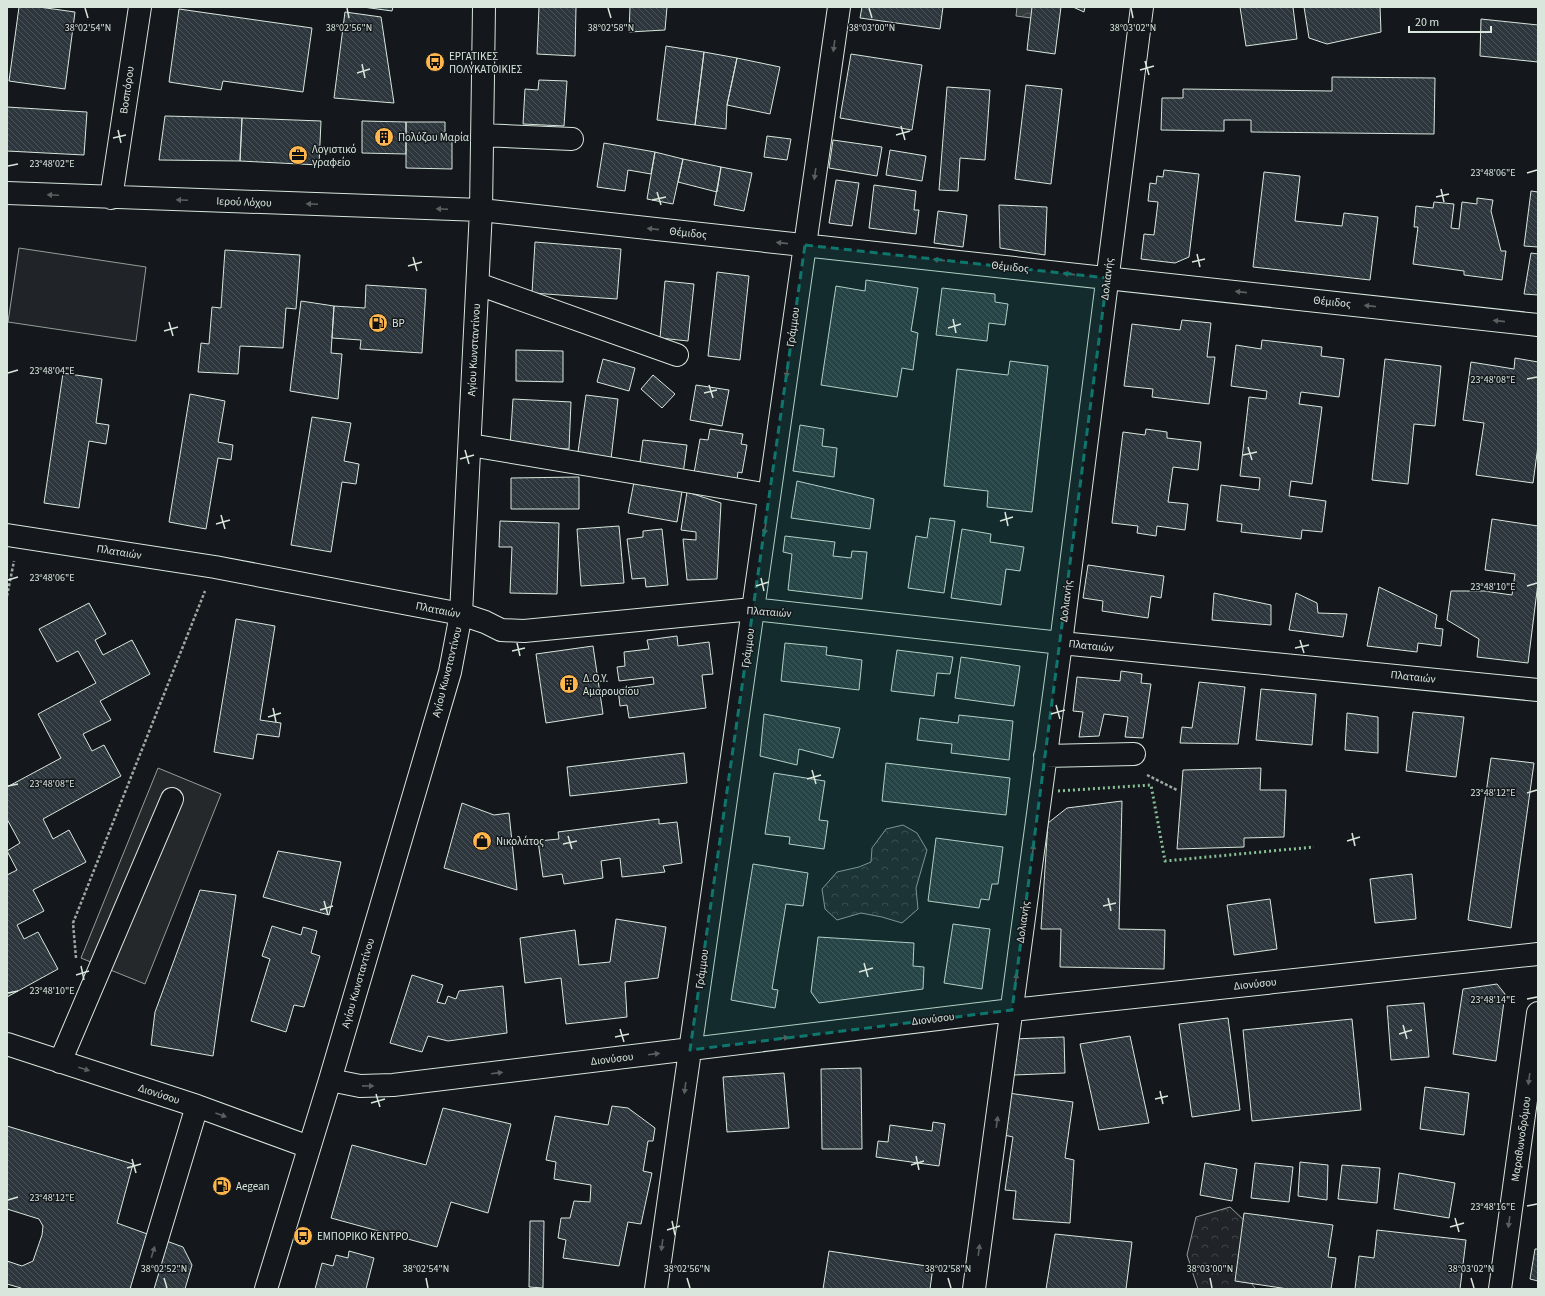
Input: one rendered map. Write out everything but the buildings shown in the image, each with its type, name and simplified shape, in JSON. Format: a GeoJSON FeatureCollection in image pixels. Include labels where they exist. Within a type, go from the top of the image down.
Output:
{"type":"FeatureCollection","features":[{"type":"Feature","properties":{"kind":"street","name":"Βοσπόρου"},"geometry":{"type":"LineString","coordinates":[[111,198],[140,7]]}},
{"type":"Feature","properties":{"kind":"street","name":"Αγίου Κωνσταντίνου"},"geometry":{"type":"LineString","coordinates":[[266,1289],[330,1080],[450,672],[461,614],[481,210],[484,7]]}},
{"type":"Feature","properties":{"kind":"street","name":"Γράμμου"},"geometry":{"type":"LineString","coordinates":[[656,1289],[839,7]]}},
{"type":"Feature","properties":{"kind":"street","name":"Δολιανής"},"geometry":{"type":"LineString","coordinates":[[974,1289],[1061,643],[1142,7]]}},
{"type":"Feature","properties":{"kind":"street"},"geometry":{"type":"LineString","coordinates":[[482,135],[572,139]]}},
{"type":"Feature","properties":{"kind":"street","name":"Ιερού Λόχου"},"geometry":{"type":"LineString","coordinates":[[7,193],[111,198],[481,210]]}},
{"type":"Feature","properties":{"kind":"street","name":"Θέμιδος"},"geometry":{"type":"LineString","coordinates":[[481,210],[1538,325]]}},
{"type":"Feature","properties":{"kind":"street"},"geometry":{"type":"LineString","coordinates":[[478,284],[677,354]]}},
{"type":"Feature","properties":{"kind":"street"},"geometry":{"type":"LineString","coordinates":[[470,445],[769,495]]}},
{"type":"Feature","properties":{"kind":"street","name":"Πλαταιών"},"geometry":{"type":"LineString","coordinates":[[13,536],[214,567],[461,614],[485,622],[501,630],[524,631],[753,609],[1061,643],[1538,690]]}},
{"type":"Feature","properties":{"kind":"street"},"geometry":{"type":"LineString","coordinates":[[1045,756],[1134,754]]}},
{"type":"Feature","properties":{"kind":"street"},"geometry":{"type":"LineString","coordinates":[[60,1062],[172,799]]}},
{"type":"Feature","properties":{"kind":"street","name":"Διονύσου"},"geometry":{"type":"LineString","coordinates":[[330,1080],[360,1086],[386,1086],[1012,1010],[1538,954]]}},
{"type":"Feature","properties":{"kind":"street","name":"Μαραθωνοδρόμου"},"geometry":{"type":"LineString","coordinates":[[1500,1289],[1538,1013]]}},
{"type":"Feature","properties":{"kind":"street","name":"Διονύσου"},"geometry":{"type":"LineString","coordinates":[[7,1044],[197,1106],[309,1147]]}},
{"type":"Feature","properties":{"kind":"street"},"geometry":{"type":"LineString","coordinates":[[142,1289],[197,1106]]}},
{"type":"Feature","properties":{"kind":"path"},"geometry":{"type":"LineString","coordinates":[[7,596],[13,536]]}},
{"type":"Feature","properties":{"kind":"path"},"geometry":{"type":"LineString","coordinates":[[97,973],[77,967],[73,923],[214,567]]}},
{"type":"Feature","properties":{"kind":"highlighted area"},"geometry":{"type":"Polygon","coordinates":[[[805,245],[1107,278],[1012,1010],[690,1050],[805,245]]]}},
{"type":"Feature","properties":{"kind":"green space"},"geometry":{"type":"Polygon","coordinates":[[[19,248],[146,267],[136,341],[8,322],[19,248]]]}},
{"type":"Feature","properties":{"kind":"green space"},"geometry":{"type":"Polygon","coordinates":[[[903,825],[917,833],[927,850],[916,888],[918,909],[902,923],[861,913],[837,920],[825,909],[822,889],[837,872],[859,867],[871,862],[872,848],[886,829],[903,825]]]}},
{"type":"Feature","properties":{"kind":"green space"},"geometry":{"type":"Polygon","coordinates":[[[1230,1207],[1249,1225],[1246,1277],[1256,1289],[1198,1289],[1187,1255],[1196,1217],[1230,1207]]]}},
{"type":"Feature","properties":{"kind":"shaded area"},"geometry":{"type":"Polygon","coordinates":[[[158,768],[221,794],[145,984],[81,958],[158,768]]]}},
{"type":"Feature","properties":{"kind":"water"},"geometry":{"type":"Polygon","coordinates":[[[1017,7],[1048,7],[1046,20],[1016,16],[1017,7]]]}},
{"type":"Feature","properties":{"kind":"hedge"},"geometry":{"type":"LineString","coordinates":[[1058,791],[1151,785],[1165,861],[1314,847]]}},
{"type":"Feature","properties":{"kind":"place","name":"ΕΡΓΑΤΙΚΕΣ ΠΟΛΥΚΑΤΟΙΚΙΕΣ"},"geometry":{"type":"Point","coordinates":[435,62]}},
{"type":"Feature","properties":{"kind":"place","name":"Πολύζου Μαρία"},"geometry":{"type":"Point","coordinates":[384,137]}},
{"type":"Feature","properties":{"kind":"place","name":"Λογιστικό γραφείο"},"geometry":{"type":"Point","coordinates":[298,155]}},
{"type":"Feature","properties":{"kind":"place","name":"BP"},"geometry":{"type":"Point","coordinates":[378,323]}},
{"type":"Feature","properties":{"kind":"place","name":"Δ.Ο.Υ. Αμαρουσίου"},"geometry":{"type":"Point","coordinates":[569,684]}},
{"type":"Feature","properties":{"kind":"place","name":"Νικολάτος"},"geometry":{"type":"Point","coordinates":[482,841]}},
{"type":"Feature","properties":{"kind":"place","name":"Aegean"},"geometry":{"type":"Point","coordinates":[222,1186]}},
{"type":"Feature","properties":{"kind":"place","name":"ΕΜΠΟΡΙΚΟ ΚΕΝΤΡΟ"},"geometry":{"type":"Point","coordinates":[303,1236]}}]}
